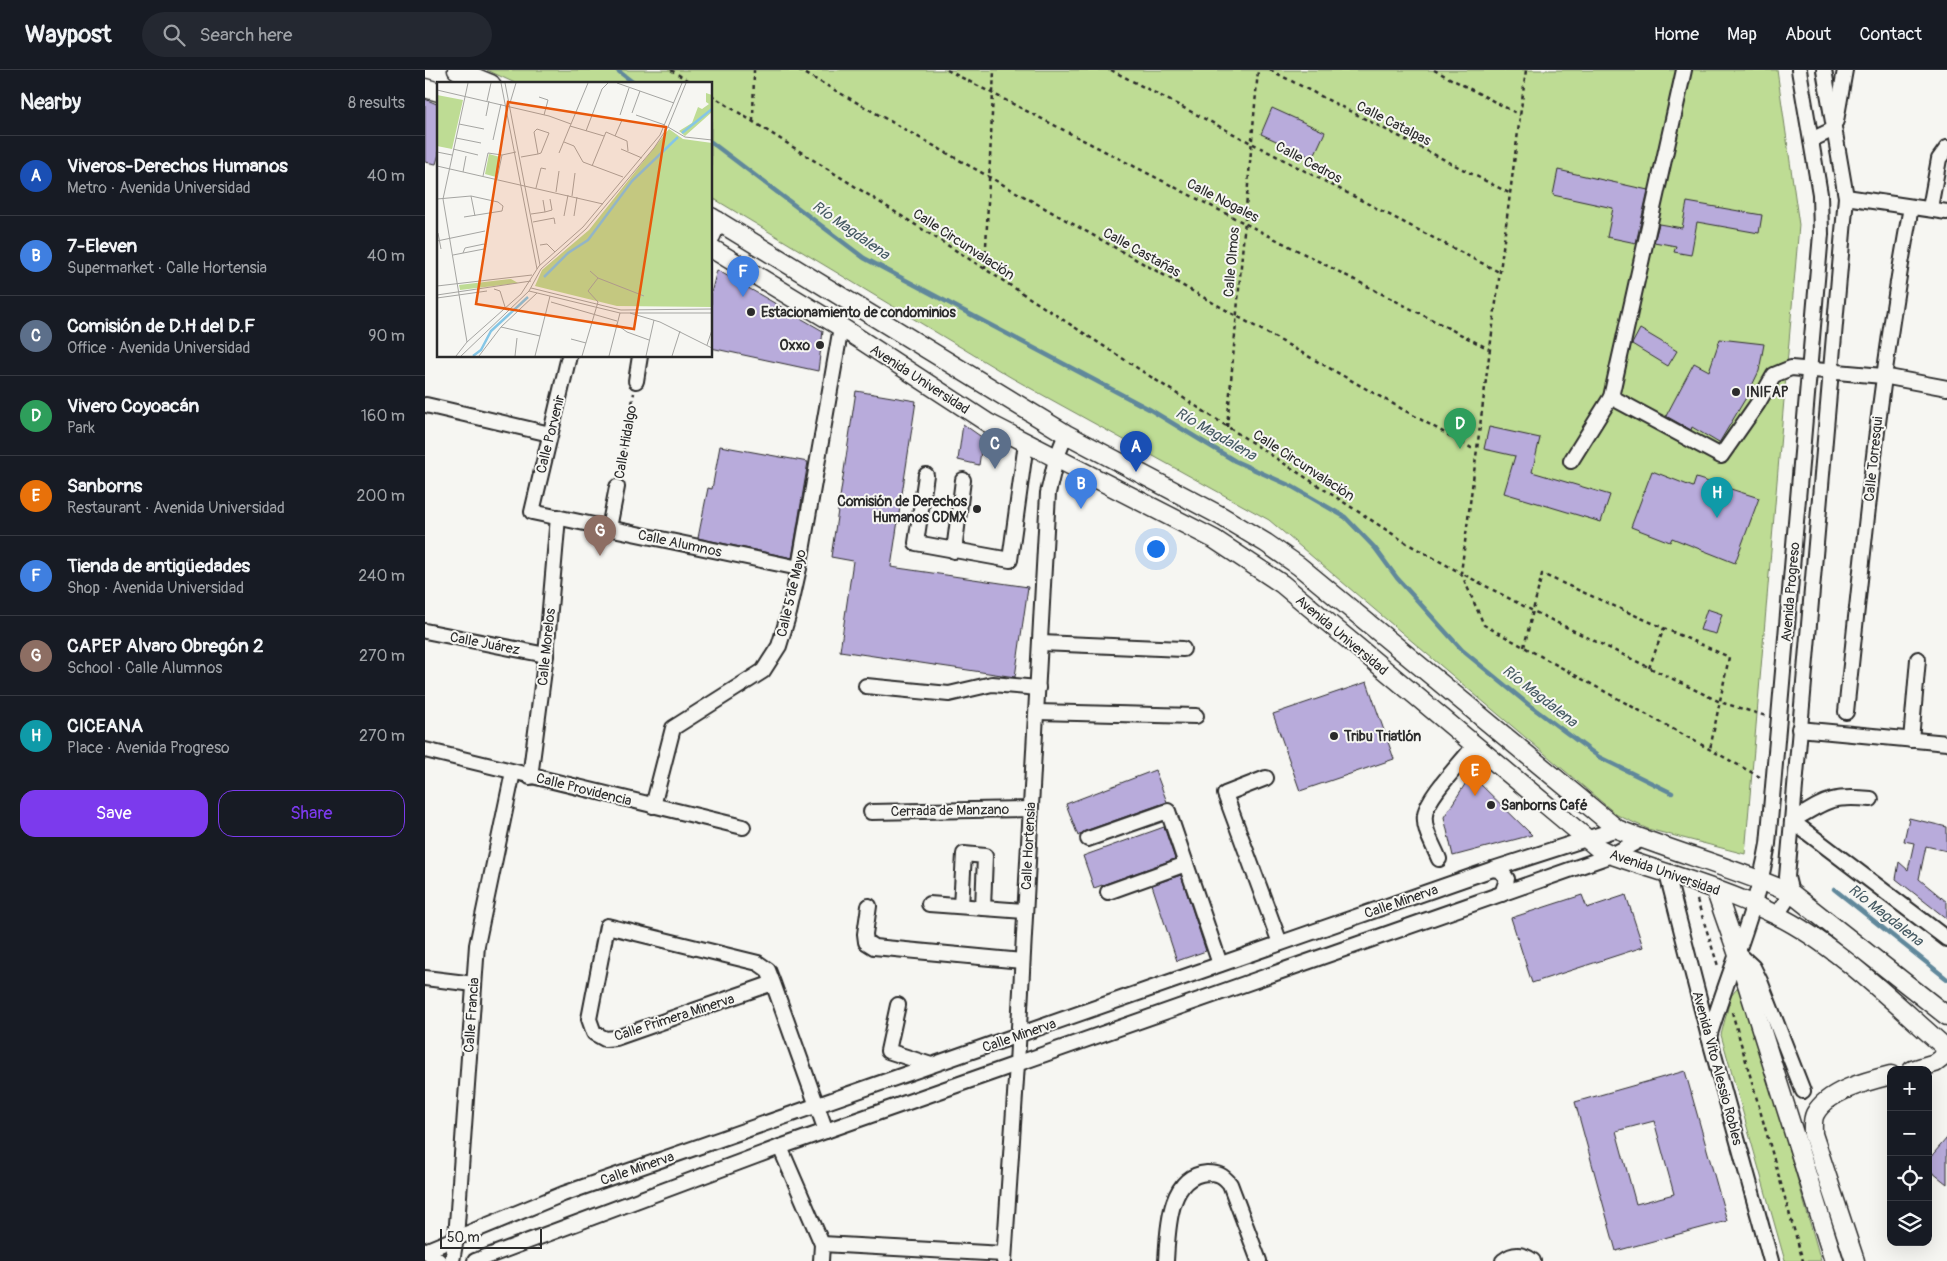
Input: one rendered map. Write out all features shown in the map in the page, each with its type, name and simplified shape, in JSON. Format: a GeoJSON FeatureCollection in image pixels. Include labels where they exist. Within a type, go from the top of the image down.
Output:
{"type":"FeatureCollection","features":[{"type":"Feature","properties":{"kind":"main road"},"geometry":{"type":"LineString","coordinates":[[457,70],[486,82]]}},
{"type":"Feature","properties":{"kind":"main road","name":"Avenida Universidad"},"geometry":{"type":"LineString","coordinates":[[713,224],[1067,434],[1266,543],[1299,566],[1617,829],[1791,892],[1947,1016]]}},
{"type":"Feature","properties":{"kind":"main road","name":"Avenida Universidad"},"geometry":{"type":"LineString","coordinates":[[713,249],[841,327],[988,423],[1214,539],[1254,564],[1282,584],[1585,838],[1612,855],[1715,889],[1777,915],[1820,942],[1947,1049]]}},
{"type":"Feature","properties":{"kind":"main road"},"geometry":{"type":"LineString","coordinates":[[1715,889],[1737,952],[1834,1261]]}},
{"type":"Feature","properties":{"kind":"main road"},"geometry":{"type":"LineString","coordinates":[[1925,1066],[1935,1063],[1947,1054]]}},
{"type":"Feature","properties":{"kind":"main road"},"geometry":{"type":"LineString","coordinates":[[1855,1261],[1813,1134],[1813,1116],[1821,1104],[1839,1093],[1887,1076]]}},
{"type":"Feature","properties":{"kind":"street"},"geometry":{"type":"LineString","coordinates":[[1571,461],[1611,397],[1684,70]]}},
{"type":"Feature","properties":{"kind":"street","name":"Avenida Progreso"},"geometry":{"type":"LineString","coordinates":[[1709,1037],[1724,986],[1762,880],[1768,844],[1821,234],[1820,194],[1799,70]]}},
{"type":"Feature","properties":{"kind":"street"},"geometry":{"type":"LineString","coordinates":[[1811,140],[1834,129],[1824,70]]}},
{"type":"Feature","properties":{"kind":"street","name":"Avenida Progreso"},"geometry":{"type":"LineString","coordinates":[[1791,892],[1787,877],[1846,197],[1834,129],[1845,70]]}},
{"type":"Feature","properties":{"kind":"street"},"geometry":{"type":"LineString","coordinates":[[1930,208],[1939,159],[1947,148]]}},
{"type":"Feature","properties":{"kind":"street"},"geometry":{"type":"LineString","coordinates":[[1846,197],[1947,212]]}},
{"type":"Feature","properties":{"kind":"street","name":"Calle Torresqui"},"geometry":{"type":"LineString","coordinates":[[1847,712],[1883,376],[1895,292],[1911,207]]}},
{"type":"Feature","properties":{"kind":"street","name":"Calle 5 de Mayo"},"geometry":{"type":"LineString","coordinates":[[653,806],[673,728],[763,671],[779,646],[789,614],[799,568],[841,327]]}},
{"type":"Feature","properties":{"kind":"street","name":"Calle Porvenir"},"geometry":{"type":"LineString","coordinates":[[532,512],[569,358]]}},
{"type":"Feature","properties":{"kind":"street"},"geometry":{"type":"LineString","coordinates":[[636,381],[640,358]]}},
{"type":"Feature","properties":{"kind":"street"},"geometry":{"type":"LineString","coordinates":[[1611,397],[1721,456],[1759,403],[1775,375],[1791,368],[1883,376],[1947,388]]}},
{"type":"Feature","properties":{"kind":"street"},"geometry":{"type":"LineString","coordinates":[[426,405],[550,434]]}},
{"type":"Feature","properties":{"kind":"street","name":"Calle Hortensia"},"geometry":{"type":"LineString","coordinates":[[1004,1258],[1019,1035],[1048,493],[1056,459],[1067,434]]}},
{"type":"Feature","properties":{"kind":"street"},"geometry":{"type":"LineString","coordinates":[[926,475],[916,543],[1010,560],[1025,443]]}},
{"type":"Feature","properties":{"kind":"street"},"geometry":{"type":"LineString","coordinates":[[954,551],[963,480]]}},
{"type":"Feature","properties":{"kind":"street","name":"Calle Hidalgo"},"geometry":{"type":"LineString","coordinates":[[609,528],[617,487]]}},
{"type":"Feature","properties":{"kind":"street","name":"Calle Alumnos"},"geometry":{"type":"LineString","coordinates":[[532,512],[799,568]]}},
{"type":"Feature","properties":{"kind":"street","name":"Calle Morelos"},"geometry":{"type":"LineString","coordinates":[[530,776],[559,517]]}},
{"type":"Feature","properties":{"kind":"street"},"geometry":{"type":"LineString","coordinates":[[1797,521],[1819,523]]}},
{"type":"Feature","properties":{"kind":"street","name":"Calle Juárez"},"geometry":{"type":"LineString","coordinates":[[425,631],[545,655]]}},
{"type":"Feature","properties":{"kind":"street"},"geometry":{"type":"LineString","coordinates":[[1041,643],[1183,649]]}},
{"type":"Feature","properties":{"kind":"street"},"geometry":{"type":"LineString","coordinates":[[1911,740],[1918,659]]}},
{"type":"Feature","properties":{"kind":"street"},"geometry":{"type":"LineString","coordinates":[[866,686],[949,694],[992,684],[1038,688]]}},
{"type":"Feature","properties":{"kind":"street"},"geometry":{"type":"LineString","coordinates":[[1037,712],[1196,716]]}},
{"type":"Feature","properties":{"kind":"street"},"geometry":{"type":"LineString","coordinates":[[1799,729],[1947,743]]}},
{"type":"Feature","properties":{"kind":"street"},"geometry":{"type":"LineString","coordinates":[[1439,859],[1426,829],[1425,815],[1431,801],[1474,746]]}},
{"type":"Feature","properties":{"kind":"street","name":"Calle Providencia"},"geometry":{"type":"LineString","coordinates":[[425,750],[743,826]]}},
{"type":"Feature","properties":{"kind":"street","name":"Calle Francia"},"geometry":{"type":"LineString","coordinates":[[452,1261],[456,1238],[477,945],[513,772]]}},
{"type":"Feature","properties":{"kind":"street"},"geometry":{"type":"LineString","coordinates":[[1266,778],[1225,794],[1280,943]]}},
{"type":"Feature","properties":{"kind":"street"},"geometry":{"type":"LineString","coordinates":[[1871,799],[1838,797],[1824,802],[1792,820],[1947,939]]}},
{"type":"Feature","properties":{"kind":"street","name":"Cerrada de Manzano"},"geometry":{"type":"LineString","coordinates":[[871,812],[1030,809]]}},
{"type":"Feature","properties":{"kind":"street"},"geometry":{"type":"LineString","coordinates":[[1088,839],[1168,811],[1220,964]]}},
{"type":"Feature","properties":{"kind":"street","name":"Calle Minerva"},"geometry":{"type":"LineString","coordinates":[[425,1251],[563,1194],[1493,869],[1617,829]]}},
{"type":"Feature","properties":{"kind":"street","name":"Calle Minerva"},"geometry":{"type":"LineString","coordinates":[[475,1261],[780,1147],[1612,855],[1641,839]]}},
{"type":"Feature","properties":{"kind":"street"},"geometry":{"type":"LineString","coordinates":[[961,906],[964,854],[985,856],[983,908]]}},
{"type":"Feature","properties":{"kind":"street"},"geometry":{"type":"LineString","coordinates":[[1107,892],[1186,864]]}},
{"type":"Feature","properties":{"kind":"street"},"geometry":{"type":"LineString","coordinates":[[1493,869],[1501,871],[1507,879],[1502,894]]}},
{"type":"Feature","properties":{"kind":"street","name":"Avenida Vito Alessio Robles"},"geometry":{"type":"LineString","coordinates":[[1667,874],[1709,1037],[1771,1261]]}},
{"type":"Feature","properties":{"kind":"street"},"geometry":{"type":"LineString","coordinates":[[1777,915],[1791,892]]}},
{"type":"Feature","properties":{"kind":"street"},"geometry":{"type":"LineString","coordinates":[[929,904],[1025,911]]}},
{"type":"Feature","properties":{"kind":"street"},"geometry":{"type":"LineString","coordinates":[[869,906],[865,934],[866,942],[874,947],[1023,961]]}},
{"type":"Feature","properties":{"kind":"street","name":"Calle Primera Minerva"},"geometry":{"type":"LineString","coordinates":[[773,983],[616,1038],[605,1039],[594,1033],[589,1019],[607,926],[758,963],[768,970],[773,983],[817,1105],[827,1131]]}},
{"type":"Feature","properties":{"kind":"street"},"geometry":{"type":"LineString","coordinates":[[1737,952],[1753,968],[1760,981],[1803,1091]]}},
{"type":"Feature","properties":{"kind":"street"},"geometry":{"type":"LineString","coordinates":[[425,978],[474,984]]}},
{"type":"Feature","properties":{"kind":"street"},"geometry":{"type":"LineString","coordinates":[[898,1006],[888,1051],[931,1065]]}},
{"type":"Feature","properties":{"kind":"street"},"geometry":{"type":"LineString","coordinates":[[780,1147],[822,1244],[821,1261]]}},
{"type":"Feature","properties":{"kind":"street"},"geometry":{"type":"LineString","coordinates":[[1166,1261],[1169,1225],[1174,1200],[1185,1184],[1194,1177],[1214,1173],[1223,1176],[1230,1184],[1259,1261]]}},
{"type":"Feature","properties":{"kind":"street"},"geometry":{"type":"LineString","coordinates":[[822,1244],[987,1253],[1004,1258]]}},
{"type":"Feature","properties":{"kind":"street"},"geometry":{"type":"LineString","coordinates":[[425,1251],[439,1261]]}},
{"type":"Feature","properties":{"kind":"street"},"geometry":{"type":"LineString","coordinates":[[1503,1261],[1513,1255],[1521,1255],[1533,1261]]}},
{"type":"Feature","properties":{"kind":"path"},"geometry":{"type":"LineString","coordinates":[[671,70],[690,82]]}},
{"type":"Feature","properties":{"kind":"path"},"geometry":{"type":"LineString","coordinates":[[753,121],[754,70]]}},
{"type":"Feature","properties":{"kind":"path","name":"Calle Castañas"},"geometry":{"type":"LineString","coordinates":[[799,70],[1475,450]]}},
{"type":"Feature","properties":{"kind":"path","name":"Calle Nogales"},"geometry":{"type":"LineString","coordinates":[[947,70],[1489,349]]}},
{"type":"Feature","properties":{"kind":"path"},"geometry":{"type":"LineString","coordinates":[[985,269],[994,70]]}},
{"type":"Feature","properties":{"kind":"path","name":"Calle Cedros"},"geometry":{"type":"LineString","coordinates":[[1111,70],[1499,272]]}},
{"type":"Feature","properties":{"kind":"path","name":"Calle Olmos"},"geometry":{"type":"LineString","coordinates":[[1227,427],[1259,70]]}},
{"type":"Feature","properties":{"kind":"path","name":"Calle Catalpas"},"geometry":{"type":"LineString","coordinates":[[1270,70],[1509,194]]}},
{"type":"Feature","properties":{"kind":"path"},"geometry":{"type":"LineString","coordinates":[[1434,70],[1519,115]]}},
{"type":"Feature","properties":{"kind":"path"},"geometry":{"type":"LineString","coordinates":[[1526,70],[1475,450],[1461,573],[1484,625],[1772,784]]}},
{"type":"Feature","properties":{"kind":"path","name":"Calle Circunvalación"},"geometry":{"type":"LineString","coordinates":[[713,96],[985,269],[1407,544],[1533,611],[1720,702],[1778,720]]}},
{"type":"Feature","properties":{"kind":"path","name":"Calle Hidalgo"},"geometry":{"type":"LineString","coordinates":[[617,487],[636,381]]}},
{"type":"Feature","properties":{"kind":"path"},"geometry":{"type":"LineString","coordinates":[[1524,647],[1542,574],[1729,657],[1710,749]]}},
{"type":"Feature","properties":{"kind":"path"},"geometry":{"type":"LineString","coordinates":[[1649,668],[1664,628]]}},
{"type":"Feature","properties":{"kind":"path"},"geometry":{"type":"LineString","coordinates":[[1691,882],[1724,986],[1803,1261]]}},
{"type":"Feature","properties":{"kind":"green space"},"geometry":{"type":"Polygon","coordinates":[[[487,70],[1777,70],[1799,225],[1745,854],[1648,829],[1617,815],[1269,520],[1012,378],[713,198],[713,82],[513,82],[487,70]]]}},
{"type":"Feature","properties":{"kind":"green space"},"geometry":{"type":"Polygon","coordinates":[[[1741,984],[1821,1261],[1785,1261],[1721,1035],[1731,996],[1741,984]]]}},
{"type":"Feature","properties":{"kind":"building"},"geometry":{"type":"Polygon","coordinates":[[[425,99],[437,104],[437,161],[436,164],[425,162],[425,99]]]}},
{"type":"Feature","properties":{"kind":"building"},"geometry":{"type":"Polygon","coordinates":[[[1272,108],[1325,132],[1313,158],[1261,134],[1272,108]]]}},
{"type":"Feature","properties":{"kind":"building"},"geometry":{"type":"Polygon","coordinates":[[[1558,170],[1648,190],[1636,243],[1607,237],[1613,208],[1553,195],[1558,170]]]}},
{"type":"Feature","properties":{"kind":"building"},"geometry":{"type":"Polygon","coordinates":[[[1687,202],[1762,215],[1759,233],[1697,222],[1691,255],[1674,252],[1676,246],[1654,242],[1659,224],[1682,228],[1687,202]]]}},
{"type":"Feature","properties":{"kind":"building","name":"Estacionamiento de condominios"},"geometry":{"type":"Polygon","coordinates":[[[717,270],[823,331],[818,371],[713,348],[713,285],[717,270]]]}},
{"type":"Feature","properties":{"kind":"building"},"geometry":{"type":"Polygon","coordinates":[[[1640,329],[1677,351],[1668,366],[1632,344],[1640,329]]]}},
{"type":"Feature","properties":{"kind":"building","name":"INIFAP"},"geometry":{"type":"Polygon","coordinates":[[[1720,339],[1764,344],[1759,371],[1747,396],[1719,443],[1692,427],[1691,430],[1666,416],[1694,363],[1709,371],[1720,339]]]}},
{"type":"Feature","properties":{"kind":"building"},"geometry":{"type":"Polygon","coordinates":[[[856,391],[916,401],[891,567],[1028,587],[1015,677],[840,651],[853,561],[831,557],[856,391]]]}},
{"type":"Feature","properties":{"kind":"building"},"geometry":{"type":"Polygon","coordinates":[[[963,424],[983,438],[979,465],[958,460],[963,424]]]}},
{"type":"Feature","properties":{"kind":"building"},"geometry":{"type":"Polygon","coordinates":[[[1489,427],[1540,438],[1532,472],[1610,495],[1601,522],[1504,493],[1515,456],[1484,449],[1489,427]]]}},
{"type":"Feature","properties":{"kind":"building"},"geometry":{"type":"Polygon","coordinates":[[[720,446],[808,462],[792,558],[698,538],[708,488],[712,489],[720,446]]]}},
{"type":"Feature","properties":{"kind":"building"},"geometry":{"type":"Polygon","coordinates":[[[1652,471],[1693,487],[1696,478],[1759,498],[1735,563],[1672,538],[1670,542],[1631,527],[1652,471]]]}},
{"type":"Feature","properties":{"kind":"building"},"geometry":{"type":"Polygon","coordinates":[[[1707,609],[1722,614],[1716,634],[1700,630],[1707,609]]]}},
{"type":"Feature","properties":{"kind":"building","name":"Tribu Triatlón"},"geometry":{"type":"Polygon","coordinates":[[[1367,682],[1394,759],[1300,791],[1273,714],[1367,682]]]}},
{"type":"Feature","properties":{"kind":"building"},"geometry":{"type":"Polygon","coordinates":[[[1155,770],[1167,802],[1085,831],[1078,836],[1066,804],[1155,770]]]}},
{"type":"Feature","properties":{"kind":"building"},"geometry":{"type":"Polygon","coordinates":[[[1471,775],[1532,835],[1453,856],[1444,817],[1471,775]]]}},
{"type":"Feature","properties":{"kind":"building"},"geometry":{"type":"Polygon","coordinates":[[[1909,818],[1947,827],[1947,851],[1926,846],[1919,879],[1947,902],[1947,919],[1896,879],[1899,862],[1908,870],[1914,843],[1904,841],[1909,818]]]}},
{"type":"Feature","properties":{"kind":"building"},"geometry":{"type":"Polygon","coordinates":[[[1164,827],[1175,859],[1094,888],[1083,856],[1164,827]]]}},
{"type":"Feature","properties":{"kind":"building"},"geometry":{"type":"Polygon","coordinates":[[[1181,875],[1206,951],[1177,961],[1152,885],[1181,875]]]}},
{"type":"Feature","properties":{"kind":"building"},"geometry":{"type":"Polygon","coordinates":[[[1582,895],[1587,908],[1626,895],[1643,947],[1532,983],[1511,918],[1582,895]]]}},
{"type":"Feature","properties":{"kind":"building"},"geometry":{"type":"Polygon","coordinates":[[[1685,1071],[1727,1221],[1616,1251],[1575,1102],[1685,1071]],[[1654,1121],[1616,1131],[1636,1204],[1674,1194],[1654,1121]]]}},
{"type":"Feature","properties":{"kind":"building"},"geometry":{"type":"Polygon","coordinates":[[[1947,1138],[1947,1184],[1932,1172],[1932,1155],[1947,1138]]]}},
{"type":"Feature","properties":{"kind":"waterway","name":"Río Magdalena"},"geometry":{"type":"LineString","coordinates":[[617,70],[632,82]]}},
{"type":"Feature","properties":{"kind":"waterway","name":"Río Magdalena"},"geometry":{"type":"LineString","coordinates":[[713,144],[864,258],[1149,409],[1235,461],[1291,486],[1345,517],[1375,548],[1397,578],[1462,650],[1529,705],[1599,757],[1672,793]]}},
{"type":"Feature","properties":{"kind":"waterway","name":"Río Magdalena"},"geometry":{"type":"LineString","coordinates":[[1834,889],[1947,979]]}},
{"type":"Feature","properties":{"kind":"place","name":"Tienda de antigüedades"},"geometry":{"type":"Point","coordinates":[743,297]}},
{"type":"Feature","properties":{"kind":"place","name":"Estacionamiento de condominios"},"geometry":{"type":"Point","coordinates":[751,312]}},
{"type":"Feature","properties":{"kind":"place","name":"Oxxo"},"geometry":{"type":"Point","coordinates":[820,345]}},
{"type":"Feature","properties":{"kind":"place","name":"INIFAP"},"geometry":{"type":"Point","coordinates":[1736,392]}},
{"type":"Feature","properties":{"kind":"place","name":"Vivero Coyoacán"},"geometry":{"type":"Point","coordinates":[1460,449]}},
{"type":"Feature","properties":{"kind":"place","name":"Comisión de D.H del D.F"},"geometry":{"type":"Point","coordinates":[995,469]}},
{"type":"Feature","properties":{"kind":"place","name":"Viveros-Derechos Humanos"},"geometry":{"type":"Point","coordinates":[1136,472]}},
{"type":"Feature","properties":{"kind":"place","name":"Comisión de Derechos Humanos CDMX"},"geometry":{"type":"Point","coordinates":[977,509]}},
{"type":"Feature","properties":{"kind":"place","name":"7-Eleven"},"geometry":{"type":"Point","coordinates":[1081,509]}},
{"type":"Feature","properties":{"kind":"place","name":"CICEANA"},"geometry":{"type":"Point","coordinates":[1717,518]}},
{"type":"Feature","properties":{"kind":"place","name":"CAPEP Alvaro Obregón 2"},"geometry":{"type":"Point","coordinates":[600,556]}},
{"type":"Feature","properties":{"kind":"place","name":"Tribu Triatlón"},"geometry":{"type":"Point","coordinates":[1334,736]}},
{"type":"Feature","properties":{"kind":"place","name":"Sanborns"},"geometry":{"type":"Point","coordinates":[1475,796]}},
{"type":"Feature","properties":{"kind":"place","name":"Sanborns Café"},"geometry":{"type":"Point","coordinates":[1491,805]}}]}
